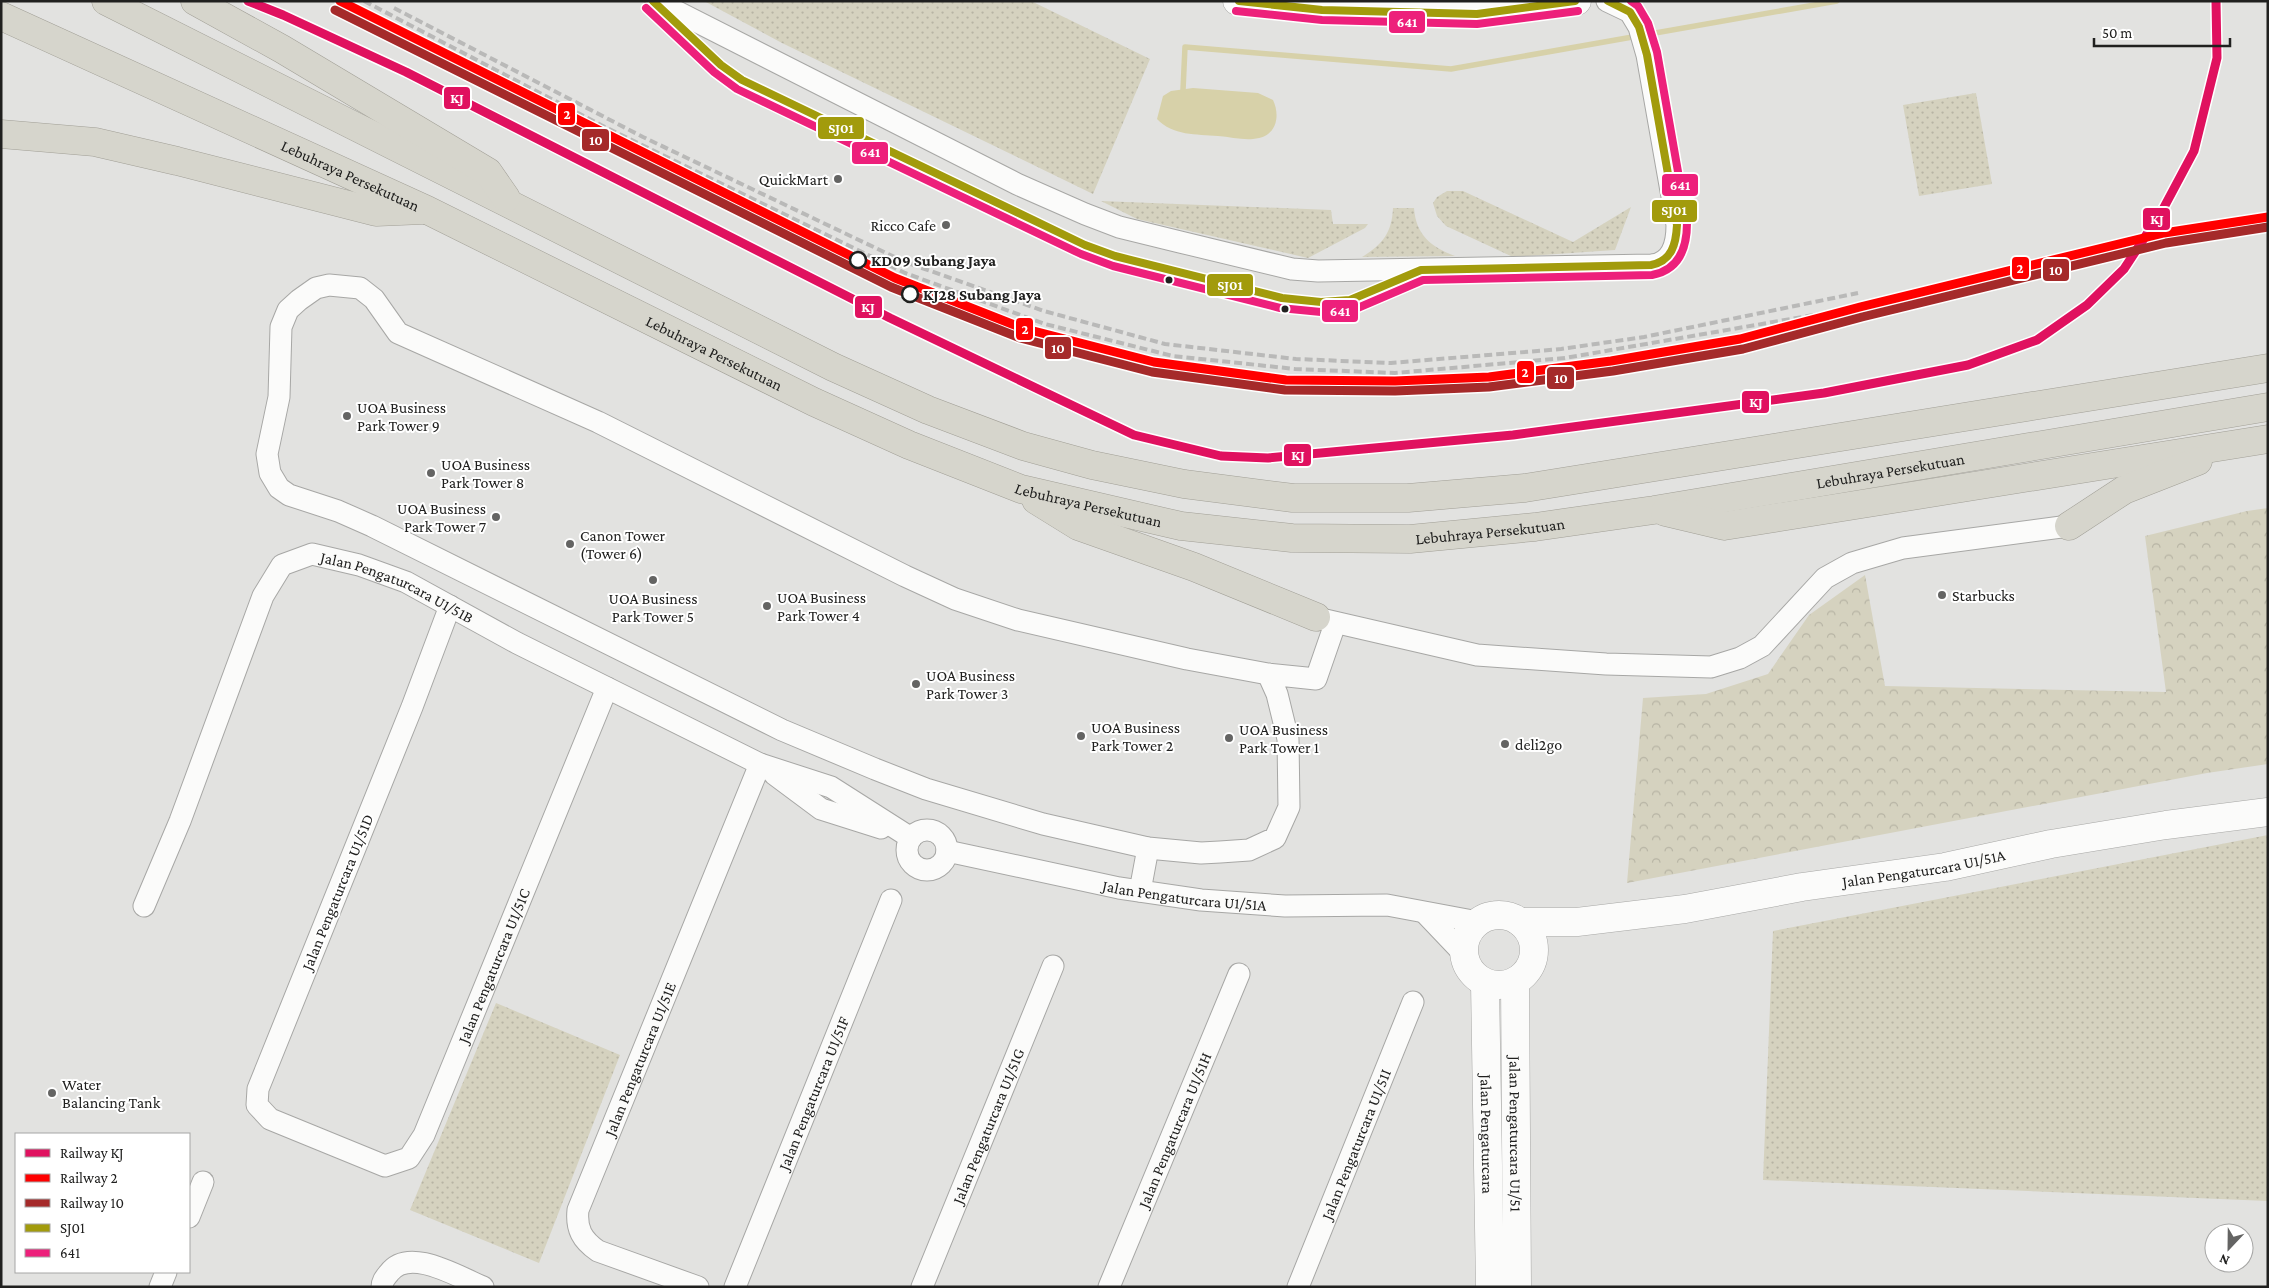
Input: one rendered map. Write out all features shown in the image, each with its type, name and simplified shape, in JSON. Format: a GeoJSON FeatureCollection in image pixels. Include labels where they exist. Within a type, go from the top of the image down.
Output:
{"type":"FeatureCollection","features":[{"type":"Feature","properties":{"kind":"highway"},"geometry":{"type":"LineString","coordinates":[[106,1],[833,368],[928,410],[1014,443],[1092,465],[1156,478],[1293,498],[1408,498],[1525,488],[2268,368]]}},
{"type":"Feature","properties":{"kind":"highway"},"geometry":{"type":"LineString","coordinates":[[194,1],[282,49],[488,172],[512,206]]}},
{"type":"Feature","properties":{"kind":"highway","name":"Lebuhraya Persekutuan"},"geometry":{"type":"LineString","coordinates":[[1,16],[427,210],[814,402],[909,445],[1021,489],[1181,526],[1292,538],[1410,539],[1535,527],[1654,510],[2268,407]]}},
{"type":"Feature","properties":{"kind":"highway"},"geometry":{"type":"LineString","coordinates":[[1,134],[95,142],[177,160],[376,212],[427,210]]}},
{"type":"Feature","properties":{"kind":"highway"},"geometry":{"type":"LineString","coordinates":[[1654,510],[1724,526],[2268,438]]}},
{"type":"Feature","properties":{"kind":"highway"},"geometry":{"type":"LineString","coordinates":[[2069,526],[2124,490],[2215,455],[2238,443]]}},
{"type":"Feature","properties":{"kind":"highway"},"geometry":{"type":"LineString","coordinates":[[1021,489],[1054,513],[1078,526],[1194,567],[1325,621]]}},
{"type":"Feature","properties":{"kind":"street"},"geometry":{"type":"LineString","coordinates":[[656,1],[1017,184],[1085,214],[1119,227],[1171,240],[1292,269],[1318,271],[1659,265],[1666,260],[1673,250],[1678,225],[1647,55],[1635,18],[1625,8],[1607,1]]}},
{"type":"Feature","properties":{"kind":"street"},"geometry":{"type":"LineString","coordinates":[[1237,1],[1322,10],[1477,14],[1577,1]]}},
{"type":"Feature","properties":{"kind":"street"},"geometry":{"type":"LineString","coordinates":[[1268,674],[1277,694],[1288,739],[1289,806],[1275,838],[1249,850],[1220,852],[1148,848],[1044,824],[926,789],[774,726],[408,543],[338,511],[289,495],[279,488],[270,473],[267,454],[280,397],[281,327],[288,310],[316,288],[329,284],[360,288],[374,299],[398,333],[598,422],[955,599],[1018,620],[1187,659],[1268,674],[1316,679],[1325,621],[1477,655],[1606,664],[1711,666],[1740,658],[1762,646],[1825,578],[1852,563],[1903,548],[2069,526]]}},
{"type":"Feature","properties":{"kind":"street","name":"Jalan Pengaturcara U1/51B"},"geometry":{"type":"LineString","coordinates":[[144,906],[180,821],[263,596],[282,565],[312,554],[360,565],[406,582],[607,688],[760,764],[831,787],[911,838]]}},
{"type":"Feature","properties":{"kind":"street","name":"Jalan Pengaturcara U1/51D"},"geometry":{"type":"LineString","coordinates":[[326,1142],[270,1119],[258,1104],[258,1089],[408,716],[450,606]]}},
{"type":"Feature","properties":{"kind":"street","name":"Jalan Pengaturcara U1/51C"},"geometry":{"type":"LineString","coordinates":[[326,1142],[385,1166],[409,1158],[424,1135],[607,688]]}},
{"type":"Feature","properties":{"kind":"street","name":"Jalan Pengaturcara U1/51E"},"geometry":{"type":"LineString","coordinates":[[698,1287],[598,1251],[585,1242],[577,1224],[578,1210],[760,764]]}},
{"type":"Feature","properties":{"kind":"street","name":"Jalan Pengaturcara U1/51A"},"geometry":{"type":"LineString","coordinates":[[1520,922],[1577,922],[1685,909],[1802,887],[1945,867],[2060,842],[2166,825],[2268,812]]}},
{"type":"Feature","properties":{"kind":"street"},"geometry":{"type":"LineString","coordinates":[[922,831],[934,831],[944,838],[947,851],[943,862],[938,867],[924,870],[918,868],[912,863],[907,851],[911,838],[922,831]]}},
{"type":"Feature","properties":{"kind":"street"},"geometry":{"type":"LineString","coordinates":[[1140,891],[1148,848]]}},
{"type":"Feature","properties":{"kind":"street","name":"Jalan Pengaturcara U1/51A"},"geometry":{"type":"LineString","coordinates":[[947,851],[1140,891],[1201,900],[1285,906],[1387,904],[1478,922]]}},
{"type":"Feature","properties":{"kind":"street","name":"Jalan Pengaturcara U1/51F"},"geometry":{"type":"LineString","coordinates":[[735,1287],[891,900]]}},
{"type":"Feature","properties":{"kind":"street"},"geometry":{"type":"LineString","coordinates":[[1425,913],[1464,954],[1471,971],[1485,982],[1505,985],[1515,982],[1527,972],[1534,957],[1577,922]]}},
{"type":"Feature","properties":{"kind":"street"},"geometry":{"type":"LineString","coordinates":[[1464,954],[1467,936],[1478,922],[1486,917],[1504,915],[1520,922],[1532,936],[1534,957]]}},
{"type":"Feature","properties":{"kind":"street","name":"Jalan Pengaturcara U1/51G"},"geometry":{"type":"LineString","coordinates":[[922,1287],[1053,966]]}},
{"type":"Feature","properties":{"kind":"street","name":"Jalan Pengaturcara U1/51H"},"geometry":{"type":"LineString","coordinates":[[1110,1287],[1239,974]]}},
{"type":"Feature","properties":{"kind":"street","name":"Jalan Pengaturcara"},"geometry":{"type":"LineString","coordinates":[[1485,982],[1490,1287]]}},
{"type":"Feature","properties":{"kind":"street","name":"Jalan Pengaturcara U1/51"},"geometry":{"type":"LineString","coordinates":[[1515,982],[1517,1287]]}},
{"type":"Feature","properties":{"kind":"street","name":"Jalan Pengaturcara U1/51I"},"geometry":{"type":"LineString","coordinates":[[1298,1287],[1413,1002]]}},
{"type":"Feature","properties":{"kind":"street"},"geometry":{"type":"LineString","coordinates":[[190,1214],[203,1182]]}},
{"type":"Feature","properties":{"kind":"street"},"geometry":{"type":"LineString","coordinates":[[382,1287],[382,1282],[395,1264],[410,1261],[428,1264],[483,1287]]}},
{"type":"Feature","properties":{"kind":"street"},"geometry":{"type":"LineString","coordinates":[[160,1287],[166,1273]]}},
{"type":"Feature","properties":{"kind":"green space"},"geometry":{"type":"Polygon","coordinates":[[[704,1],[1031,1],[1150,59],[1093,194],[782,43],[704,1]]]}},
{"type":"Feature","properties":{"kind":"green space"},"geometry":{"type":"Polygon","coordinates":[[[1976,93],[1992,184],[1919,196],[1903,105],[1976,93]]]}},
{"type":"Feature","properties":{"kind":"green space"},"geometry":{"type":"Polygon","coordinates":[[[1447,191],[1463,191],[1573,242],[1631,207],[1615,250],[1513,257],[1446,226],[1437,216],[1433,203],[1437,197],[1447,191]]]}},
{"type":"Feature","properties":{"kind":"green space"},"geometry":{"type":"Polygon","coordinates":[[[1101,201],[1331,210],[1333,224],[1368,224],[1365,228],[1308,258],[1137,219],[1101,201]]]}},
{"type":"Feature","properties":{"kind":"green space"},"geometry":{"type":"Polygon","coordinates":[[[1393,208],[1414,208],[1418,226],[1426,239],[1455,256],[1362,257],[1375,248],[1385,237],[1391,225],[1393,208]]]}},
{"type":"Feature","properties":{"kind":"green space"},"geometry":{"type":"Polygon","coordinates":[[[2268,508],[2268,764],[2207,773],[1627,883],[1643,698],[1706,694],[1768,674],[1809,615],[1865,575],[1885,686],[2166,692],[2145,536],[2247,511],[2268,508]]]}},
{"type":"Feature","properties":{"kind":"green space"},"geometry":{"type":"Polygon","coordinates":[[[2268,835],[2268,1201],[1763,1180],[1773,931],[2268,835]]]}},
{"type":"Feature","properties":{"kind":"green space"},"geometry":{"type":"Polygon","coordinates":[[[496,1003],[620,1055],[539,1263],[410,1210],[496,1003]]]}},
{"type":"Feature","properties":{"kind":"shaded area"},"geometry":{"type":"Polygon","coordinates":[[[1193,88],[1258,93],[1273,100],[1276,113],[1275,126],[1272,131],[1261,138],[1245,139],[1185,133],[1163,125],[1157,119],[1163,96],[1171,91],[1193,88]]]}},
{"type":"Feature","properties":{"kind":"waterway"},"geometry":{"type":"LineString","coordinates":[[1183,90],[1185,47],[1451,69],[1837,1]]}},
{"type":"Feature","properties":{"kind":"railway"},"geometry":{"type":"LineString","coordinates":[[364,1],[601,125],[905,273],[1045,324],[1173,356],[1295,369],[1395,373],[1565,358],[1860,307]]}},
{"type":"Feature","properties":{"kind":"railway"},"geometry":{"type":"LineString","coordinates":[[394,8],[643,137],[905,262],[1044,311],[1165,344],[1296,359],[1391,363],[1561,349],[1644,337],[1858,293]]}},
{"type":"Feature","properties":{"kind":"rail line","name":"KJ"},"geometry":{"type":"LineString","coordinates":[[248,1],[283,15],[406,72],[890,318],[1134,435],[1221,456],[1268,458],[1513,435],[1824,393],[1968,365],[2037,340],[2087,305],[2124,269],[2162,211],[2194,151],[2217,58],[2216,1]]}},
{"type":"Feature","properties":{"kind":"rail line","name":"2"},"geometry":{"type":"LineString","coordinates":[[340,1],[895,278],[1022,328],[1154,362],[1286,380],[1395,381],[1489,377],[1611,361],[1740,339],[1860,307],[2164,233],[2268,217]]}},
{"type":"Feature","properties":{"kind":"rail line","name":"10"},"geometry":{"type":"LineString","coordinates":[[335,10],[891,287],[1020,338],[1152,372],[1285,390],[1395,391],[1489,387],[1613,371],[1743,349],[1862,317],[2166,243],[2268,227]]}},
{"type":"Feature","properties":{"kind":"transit line","name":"SJ01"},"geometry":{"type":"LineString","coordinates":[[653,1],[721,65],[742,80],[1085,245],[1115,256],[1282,298],[1321,302],[1350,300],[1421,270],[1651,265],[1664,260],[1668,256],[1674,245],[1677,225],[1647,55],[1639,27],[1630,12],[1608,1]]}},
{"type":"Feature","properties":{"kind":"transit line","name":"SJ01"},"geometry":{"type":"LineString","coordinates":[[1239,1],[1322,10],[1477,14],[1575,1]]}},
{"type":"Feature","properties":{"kind":"transit line","name":"641"},"geometry":{"type":"LineString","coordinates":[[646,8],[714,72],[737,89],[1081,254],[1113,266],[1280,308],[1321,312],[1353,310],[1423,280],[1652,275],[1669,268],[1675,263],[1683,249],[1687,223],[1657,52],[1648,23],[1638,6],[1631,1]]}},
{"type":"Feature","properties":{"kind":"transit line","name":"641"},"geometry":{"type":"LineString","coordinates":[[1236,11],[1322,20],[1477,24],[1578,11]]}},
{"type":"Feature","properties":{"kind":"place","name":"QuickMart"},"geometry":{"type":"Point","coordinates":[838,179]}},
{"type":"Feature","properties":{"kind":"place","name":"Ricco Cafe"},"geometry":{"type":"Point","coordinates":[946,225]}},
{"type":"Feature","properties":{"kind":"place","name":"KD09 Subang Jaya"},"geometry":{"type":"Point","coordinates":[858,260]}},
{"type":"Feature","properties":{"kind":"place","name":"KJ28 Subang Jaya"},"geometry":{"type":"Point","coordinates":[910,294]}},
{"type":"Feature","properties":{"kind":"place","name":"UOA Business Park Tower 9"},"geometry":{"type":"Point","coordinates":[347,416]}},
{"type":"Feature","properties":{"kind":"place","name":"UOA Business Park Tower 8"},"geometry":{"type":"Point","coordinates":[431,473]}},
{"type":"Feature","properties":{"kind":"place","name":"UOA Business Park Tower 7"},"geometry":{"type":"Point","coordinates":[496,517]}},
{"type":"Feature","properties":{"kind":"place","name":"Canon Tower (Tower 6)"},"geometry":{"type":"Point","coordinates":[570,544]}},
{"type":"Feature","properties":{"kind":"place","name":"UOA Business Park Tower 5"},"geometry":{"type":"Point","coordinates":[653,580]}},
{"type":"Feature","properties":{"kind":"place","name":"Starbucks"},"geometry":{"type":"Point","coordinates":[1942,595]}},
{"type":"Feature","properties":{"kind":"place","name":"UOA Business Park Tower 4"},"geometry":{"type":"Point","coordinates":[767,606]}},
{"type":"Feature","properties":{"kind":"place","name":"UOA Business Park Tower 3"},"geometry":{"type":"Point","coordinates":[916,684]}},
{"type":"Feature","properties":{"kind":"place","name":"UOA Business Park Tower 2"},"geometry":{"type":"Point","coordinates":[1081,736]}},
{"type":"Feature","properties":{"kind":"place","name":"UOA Business Park Tower 1"},"geometry":{"type":"Point","coordinates":[1229,738]}},
{"type":"Feature","properties":{"kind":"place","name":"deli2go"},"geometry":{"type":"Point","coordinates":[1505,744]}},
{"type":"Feature","properties":{"kind":"place","name":"Water Balancing Tank"},"geometry":{"type":"Point","coordinates":[52,1093]}}]}
